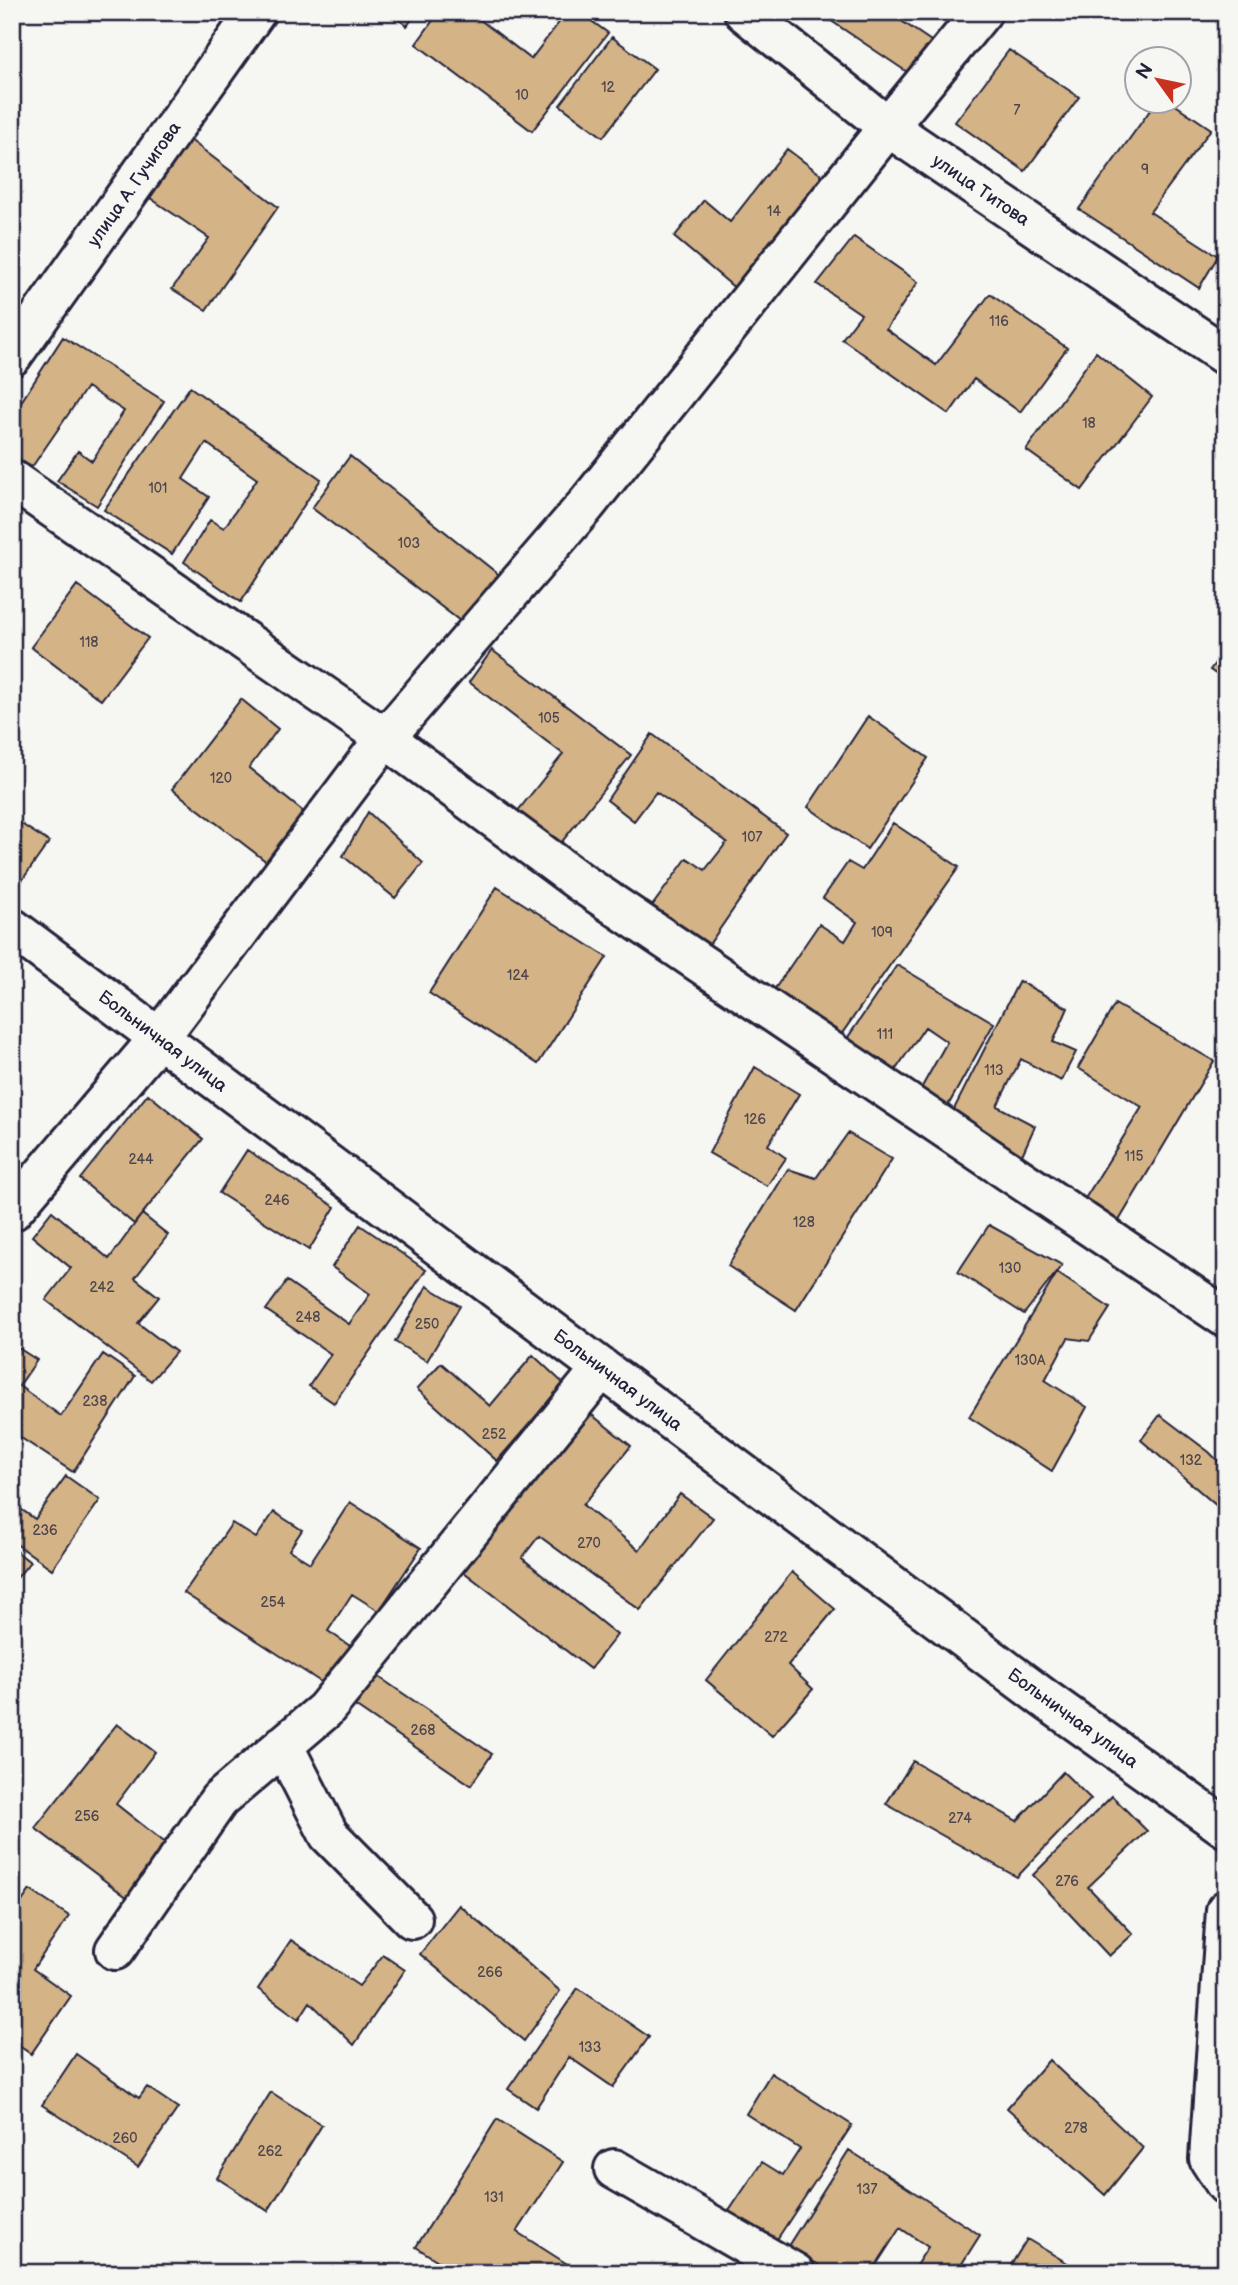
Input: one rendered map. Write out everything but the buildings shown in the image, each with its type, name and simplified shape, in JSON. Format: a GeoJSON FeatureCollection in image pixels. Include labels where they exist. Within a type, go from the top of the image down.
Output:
{"type":"FeatureCollection","features":[{"type":"Feature","properties":{"kind":"street","name":"улица А. Гучигова"},"geometry":{"type":"LineString","coordinates":[[12,356],[256,12]]}},
{"type":"Feature","properties":{"kind":"street","name":"улица Титова"},"geometry":{"type":"LineString","coordinates":[[744,12],[888,127],[1226,356]]}},
{"type":"Feature","properties":{"kind":"street"},"geometry":{"type":"LineString","coordinates":[[12,1211],[159,1038],[385,738],[586,505],[982,12]]}},
{"type":"Feature","properties":{"kind":"street"},"geometry":{"type":"LineString","coordinates":[[12,480],[385,738],[580,882],[1226,1318]]}},
{"type":"Feature","properties":{"kind":"street","name":"Больничная улица"},"geometry":{"type":"LineString","coordinates":[[12,929],[1045,1699],[1226,1828]]}},
{"type":"Feature","properties":{"kind":"street"},"geometry":{"type":"LineString","coordinates":[[115,1950],[219,1800],[325,1710],[602,1368]]}},
{"type":"Feature","properties":{"kind":"street"},"geometry":{"type":"LineString","coordinates":[[283,1745],[330,1835],[412,1919]]}},
{"type":"Feature","properties":{"kind":"street"},"geometry":{"type":"LineString","coordinates":[[1226,1910],[1209,2160],[1226,2185]]}},
{"type":"Feature","properties":{"kind":"street"},"geometry":{"type":"LineString","coordinates":[[614,2169],[795,2273]]}}]}
